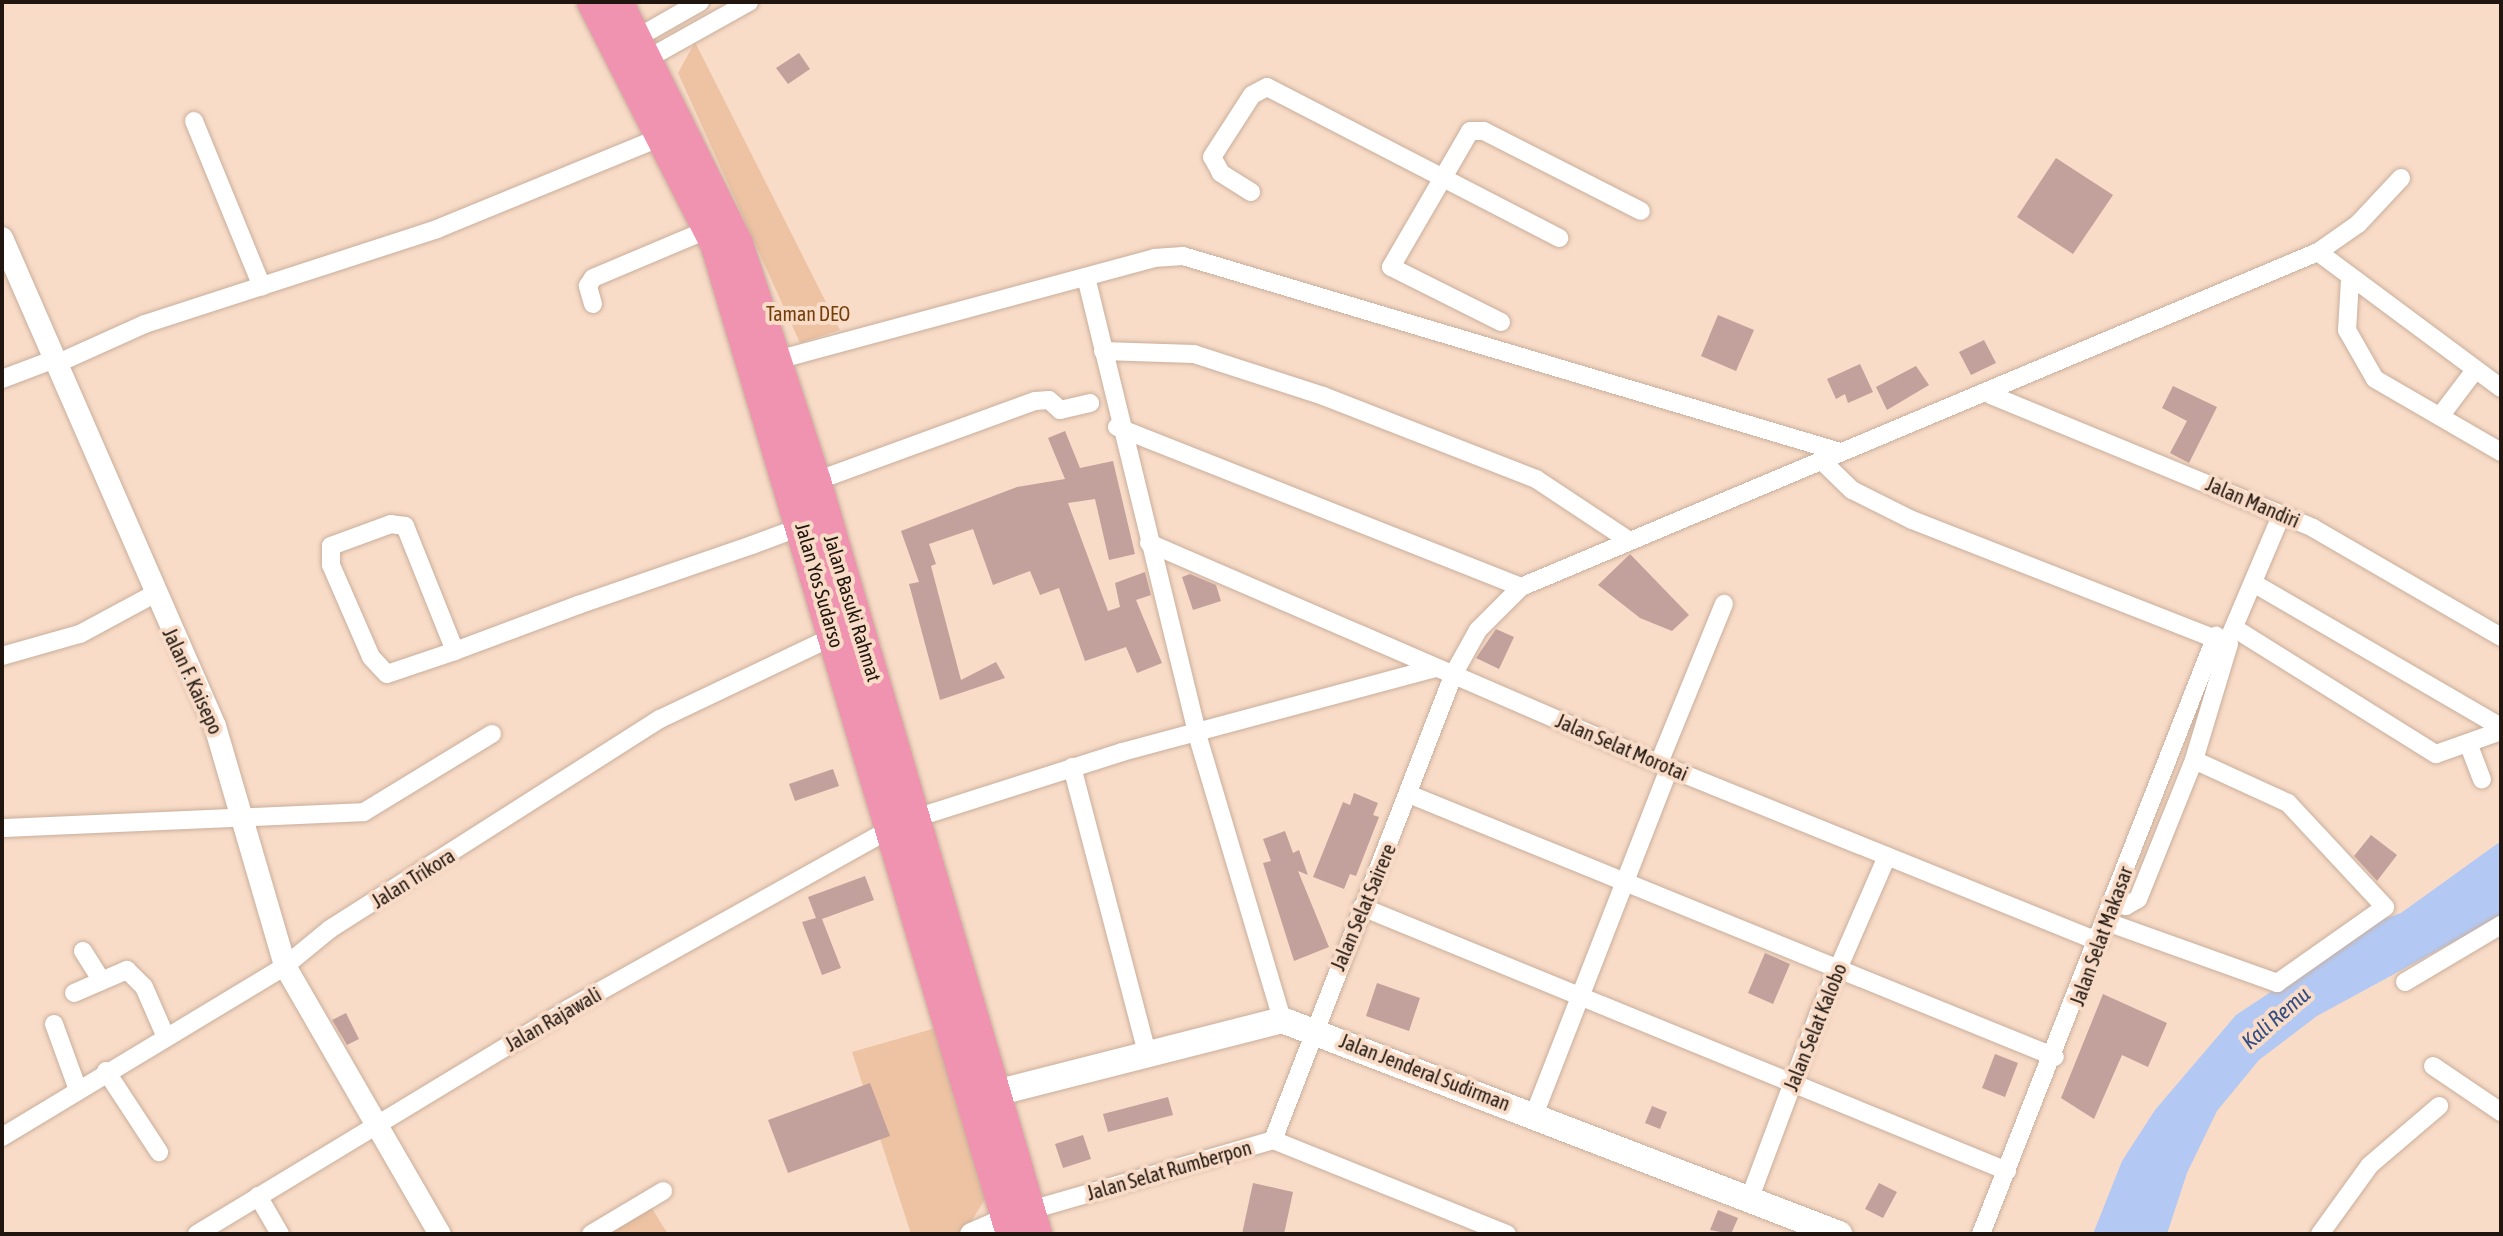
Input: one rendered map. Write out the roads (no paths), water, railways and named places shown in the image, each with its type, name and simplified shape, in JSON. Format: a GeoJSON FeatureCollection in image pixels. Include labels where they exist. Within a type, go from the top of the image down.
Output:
{"type":"FeatureCollection","features":[{"type":"Feature","properties":{"kind":"highway","name":"Jalan Yos Sudarso"},"geometry":{"type":"LineString","coordinates":[[592,2],[634,53],[664,136],[709,229],[780,412],[803,526],[834,636],[903,822],[1021,1224]]}},
{"type":"Feature","properties":{"kind":"highway","name":"Jalan Basuki Rahmat"},"geometry":{"type":"LineString","coordinates":[[618,2],[634,53],[738,244],[777,360],[780,412],[816,481],[903,822],[1000,1092],[1021,1224]]}},
{"type":"Feature","properties":{"kind":"main road","name":"Jalan Jenderal Sudirman"},"geometry":{"type":"LineString","coordinates":[[1000,1092],[1282,1020],[1313,1029],[1839,1234]]}},
{"type":"Feature","properties":{"kind":"street"},"geometry":{"type":"LineString","coordinates":[[634,53],[700,2]]}},
{"type":"Feature","properties":{"kind":"street"},"geometry":{"type":"LineString","coordinates":[[634,53],[749,2]]}},
{"type":"Feature","properties":{"kind":"street"},"geometry":{"type":"LineString","coordinates":[[1251,192],[1221,173],[1212,157],[1252,95],[1267,87],[1559,238]]}},
{"type":"Feature","properties":{"kind":"street"},"geometry":{"type":"LineString","coordinates":[[194,121],[262,287]]}},
{"type":"Feature","properties":{"kind":"street"},"geometry":{"type":"LineString","coordinates":[[1501,322],[1391,267],[1464,137],[1480,129],[1641,211]]}},
{"type":"Feature","properties":{"kind":"street"},"geometry":{"type":"LineString","coordinates":[[2,379],[56,361],[145,324],[437,229],[664,136]]}},
{"type":"Feature","properties":{"kind":"street"},"geometry":{"type":"LineString","coordinates":[[1117,427],[1521,587],[1840,452],[1991,395],[2318,252],[2358,224],[2401,178]]}},
{"type":"Feature","properties":{"kind":"street"},"geometry":{"type":"LineString","coordinates":[[593,304],[588,286],[601,273],[709,229]]}},
{"type":"Feature","properties":{"kind":"street","name":"Jalan F. Kaisepo"},"geometry":{"type":"LineString","coordinates":[[2,238],[154,594],[215,726],[285,966],[440,1234]]}},
{"type":"Feature","properties":{"kind":"street"},"geometry":{"type":"LineString","coordinates":[[2318,252],[2350,280],[2501,388]]}},
{"type":"Feature","properties":{"kind":"street"},"geometry":{"type":"LineString","coordinates":[[777,360],[1086,277],[1183,256],[1840,452]]}},
{"type":"Feature","properties":{"kind":"street"},"geometry":{"type":"LineString","coordinates":[[1086,277],[1117,427],[1197,734],[1282,1020]]}},
{"type":"Feature","properties":{"kind":"street"},"geometry":{"type":"LineString","coordinates":[[2350,280],[2347,330],[2363,365],[2386,390],[2441,415],[2501,452]]}},
{"type":"Feature","properties":{"kind":"street"},"geometry":{"type":"LineString","coordinates":[[1103,351],[1194,354],[1323,396],[1536,479],[1628,540]]}},
{"type":"Feature","properties":{"kind":"street"},"geometry":{"type":"LineString","coordinates":[[2441,415],[2475,370]]}},
{"type":"Feature","properties":{"kind":"street","name":"Jalan Mandiri"},"geometry":{"type":"LineString","coordinates":[[1991,395],[2333,537],[2501,637]]}},
{"type":"Feature","properties":{"kind":"street"},"geometry":{"type":"LineString","coordinates":[[816,481],[1035,401],[1049,400],[1060,410],[1090,403]]}},
{"type":"Feature","properties":{"kind":"street"},"geometry":{"type":"LineString","coordinates":[[1821,460],[1852,490],[1912,520],[2225,635],[2433,753],[2501,729]]}},
{"type":"Feature","properties":{"kind":"street"},"geometry":{"type":"LineString","coordinates":[[2112,903],[2126,906],[2138,899],[2194,760],[2230,653],[2225,635],[2255,584],[2281,516]]}},
{"type":"Feature","properties":{"kind":"street"},"geometry":{"type":"LineString","coordinates":[[455,651],[405,526],[391,524],[331,546],[331,565],[378,670],[387,674],[455,651],[803,526]]}},
{"type":"Feature","properties":{"kind":"street","name":"Jalan Selat Morotai"},"geometry":{"type":"LineString","coordinates":[[1149,543],[1280,594],[1444,671],[1664,766],[2099,942]]}},
{"type":"Feature","properties":{"kind":"street"},"geometry":{"type":"LineString","coordinates":[[2255,584],[2501,729]]}},
{"type":"Feature","properties":{"kind":"street","name":"Jalan Selat Sairere"},"geometry":{"type":"LineString","coordinates":[[1273,1140],[1313,1029],[1411,795],[1444,671],[1478,630],[1521,587]]}},
{"type":"Feature","properties":{"kind":"street"},"geometry":{"type":"LineString","coordinates":[[2,656],[80,634],[154,594]]}},
{"type":"Feature","properties":{"kind":"street"},"geometry":{"type":"LineString","coordinates":[[1534,1115],[1724,604]]}},
{"type":"Feature","properties":{"kind":"street","name":"Jalan Selat Makasar"},"geometry":{"type":"LineString","coordinates":[[1981,1234],[2055,1057],[2112,903],[2225,635]]}},
{"type":"Feature","properties":{"kind":"street","name":"Jalan Trikora"},"geometry":{"type":"LineString","coordinates":[[2,1137],[165,1035],[285,966],[330,929],[660,719],[834,636]]}},
{"type":"Feature","properties":{"kind":"street","name":"Jalan Rajawali"},"geometry":{"type":"LineString","coordinates":[[197,1234],[375,1125],[903,822],[1072,767],[1444,671]]}},
{"type":"Feature","properties":{"kind":"street"},"geometry":{"type":"LineString","coordinates":[[2,828],[381,807],[492,734]]}},
{"type":"Feature","properties":{"kind":"street"},"geometry":{"type":"LineString","coordinates":[[2468,743],[2482,779]]}},
{"type":"Feature","properties":{"kind":"street"},"geometry":{"type":"LineString","coordinates":[[2107,922],[2277,983],[2385,907],[2288,803],[2194,760]]}},
{"type":"Feature","properties":{"kind":"street"},"geometry":{"type":"LineString","coordinates":[[1072,767],[1147,1052]]}},
{"type":"Feature","properties":{"kind":"street"},"geometry":{"type":"LineString","coordinates":[[1411,795],[1624,878],[2055,1057]]}},
{"type":"Feature","properties":{"kind":"street","name":"Jalan Selat Kalobo"},"geometry":{"type":"LineString","coordinates":[[1749,1200],[1793,1078],[1887,856]]}},
{"type":"Feature","properties":{"kind":"street"},"geometry":{"type":"LineString","coordinates":[[1362,907],[1793,1078],[2007,1171]]}},
{"type":"Feature","properties":{"kind":"street"},"geometry":{"type":"LineString","coordinates":[[2405,982],[2501,925]]}},
{"type":"Feature","properties":{"kind":"street"},"geometry":{"type":"LineString","coordinates":[[83,951],[99,977]]}},
{"type":"Feature","properties":{"kind":"street"},"geometry":{"type":"LineString","coordinates":[[74,993],[99,977],[118,970],[138,976],[165,1035]]}},
{"type":"Feature","properties":{"kind":"street"},"geometry":{"type":"LineString","coordinates":[[54,1024],[78,1090]]}},
{"type":"Feature","properties":{"kind":"street"},"geometry":{"type":"LineString","coordinates":[[2433,1066],[2501,1112]]}},
{"type":"Feature","properties":{"kind":"street"},"geometry":{"type":"LineString","coordinates":[[106,1071],[159,1152]]}},
{"type":"Feature","properties":{"kind":"street"},"geometry":{"type":"LineString","coordinates":[[2320,1234],[2370,1165],[2439,1106]]}},
{"type":"Feature","properties":{"kind":"street","name":"Jalan Selat Rumberpon"},"geometry":{"type":"LineString","coordinates":[[1021,1224],[1273,1140],[1507,1234]]}},
{"type":"Feature","properties":{"kind":"street"},"geometry":{"type":"LineString","coordinates":[[591,1234],[663,1191]]}},
{"type":"Feature","properties":{"kind":"street"},"geometry":{"type":"LineString","coordinates":[[258,1196],[280,1234]]}},
{"type":"Feature","properties":{"kind":"street"},"geometry":{"type":"LineString","coordinates":[[971,1234],[1021,1224]]}},
{"type":"Feature","properties":{"kind":"water","name":"Kali Remu"},"geometry":{"type":"Polygon","coordinates":[[[2501,841],[2501,916],[2317,1016],[2259,1060],[2217,1111],[2187,1173],[2167,1234],[2093,1234],[2122,1161],[2155,1110],[2236,1015],[2376,922],[2401,913],[2501,841]]]}},
{"type":"Feature","properties":{"kind":"park label","name":"Taman DEO"},"geometry":{"type":"Point","coordinates":[808,313]}}]}
